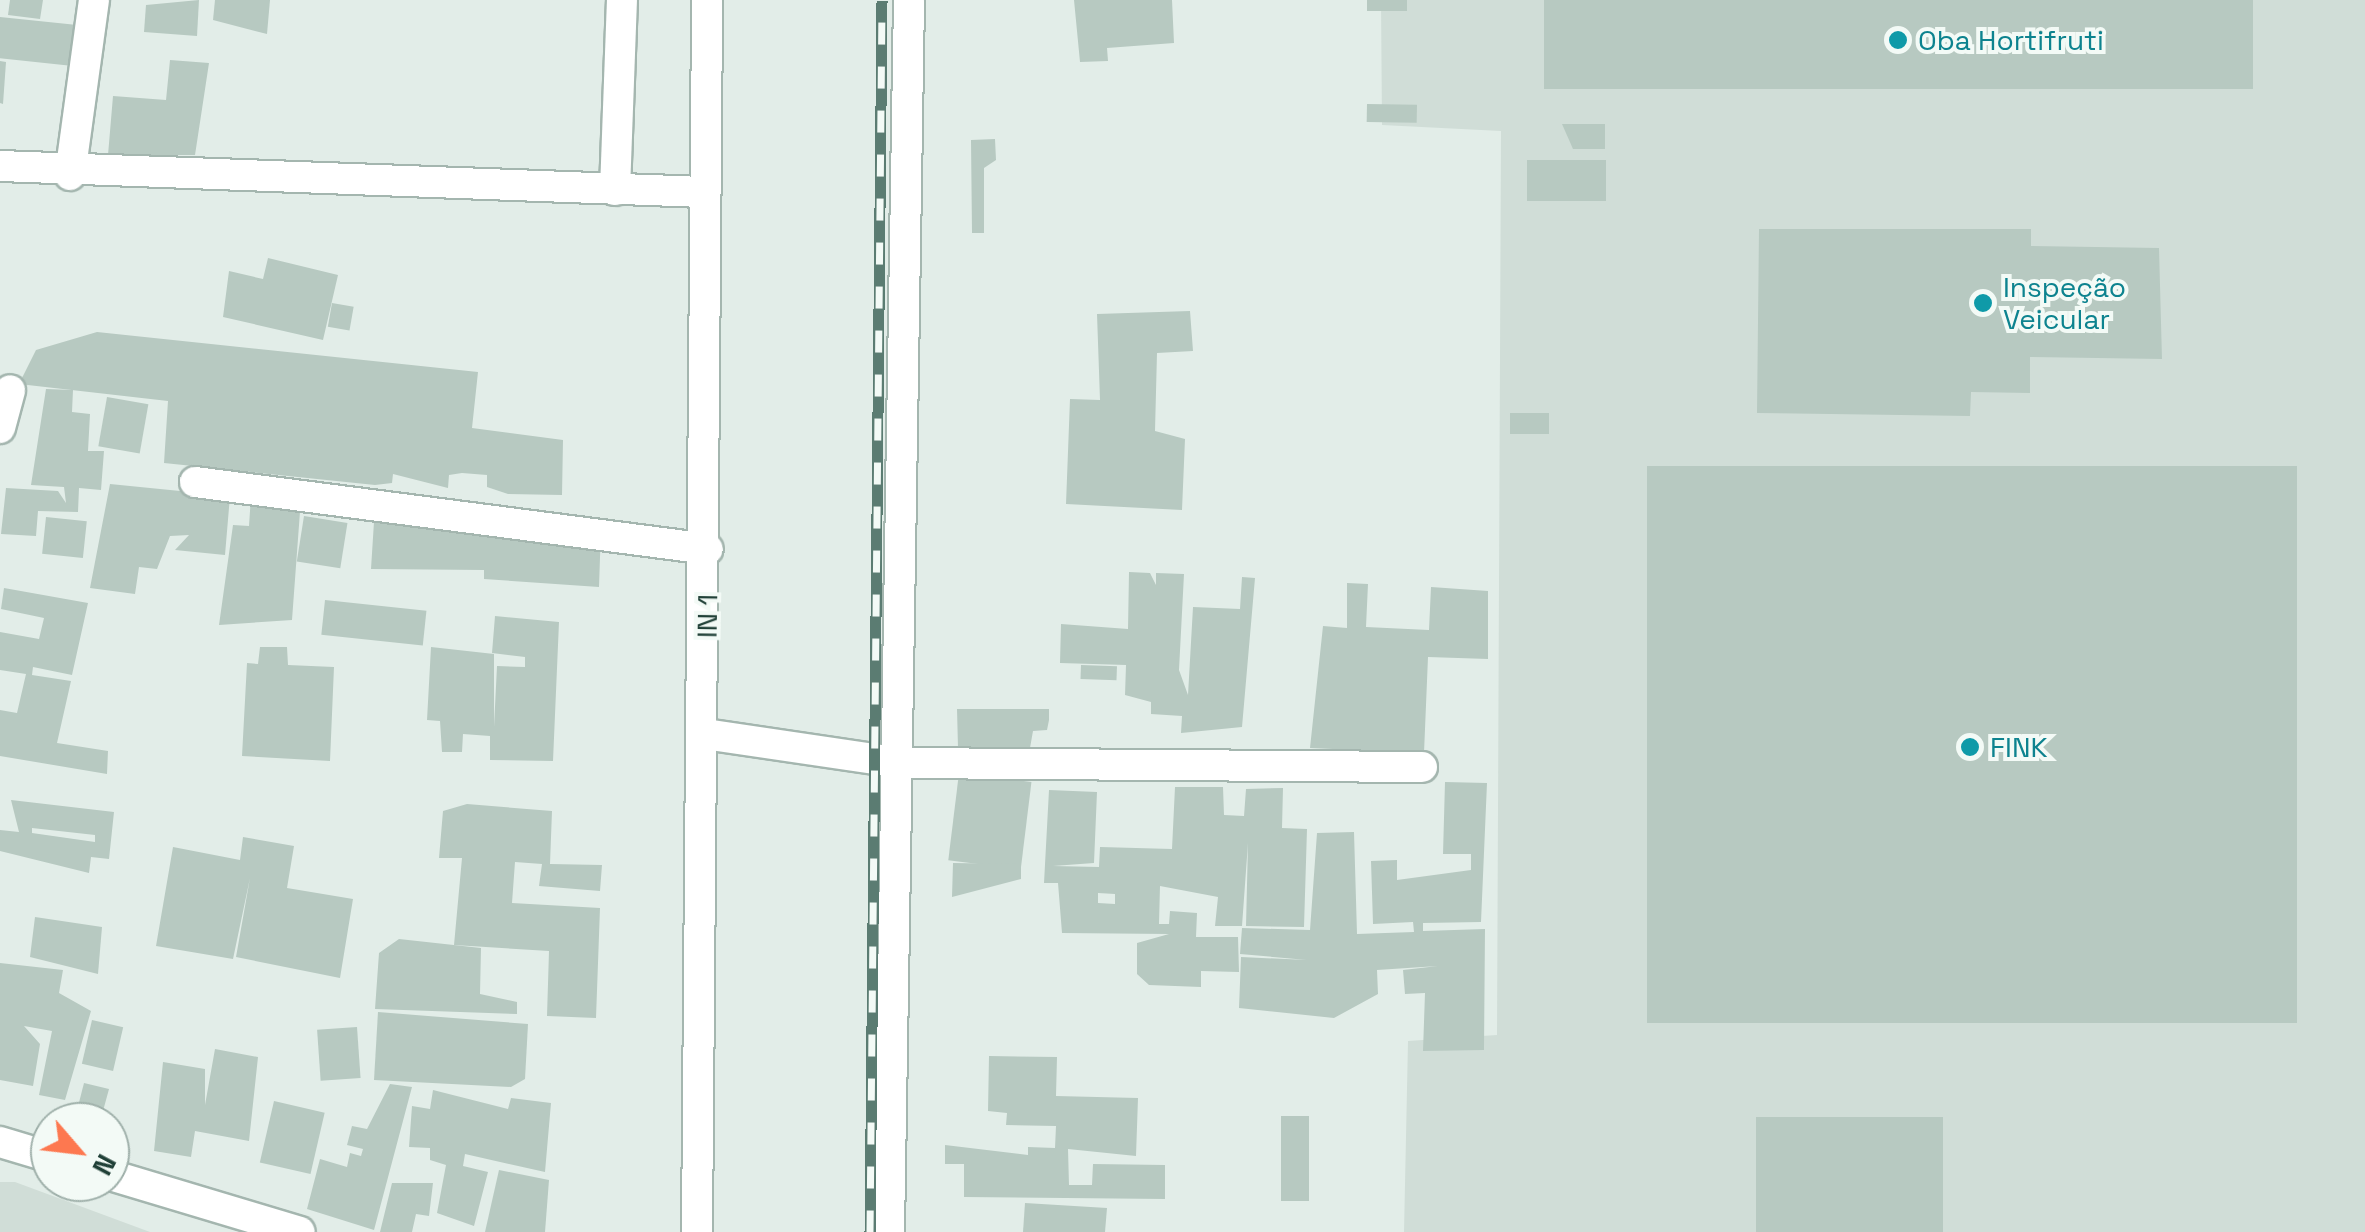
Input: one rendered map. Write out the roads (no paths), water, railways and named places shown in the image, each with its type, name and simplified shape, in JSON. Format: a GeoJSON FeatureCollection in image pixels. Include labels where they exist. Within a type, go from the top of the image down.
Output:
{"type":"FeatureCollection","features":[{"type":"Feature","properties":{"kind":"street"},"geometry":{"type":"LineString","coordinates":[[70,176],[94,0]]}},
{"type":"Feature","properties":{"kind":"street"},"geometry":{"type":"LineString","coordinates":[[616,190],[622,0]]}},
{"type":"Feature","properties":{"kind":"street","name":"IN 1"},"geometry":{"type":"LineString","coordinates":[[697,1232],[708,549],[706,0]]}},
{"type":"Feature","properties":{"kind":"street"},"geometry":{"type":"LineString","coordinates":[[889,1232],[902,763],[909,0]]}},
{"type":"Feature","properties":{"kind":"street"},"geometry":{"type":"LineString","coordinates":[[0,166],[70,176],[704,192]]}},
{"type":"Feature","properties":{"kind":"street"},"geometry":{"type":"LineString","coordinates":[[0,428],[10,390]]}},
{"type":"Feature","properties":{"kind":"street"},"geometry":{"type":"LineString","coordinates":[[195,482],[708,549]]}},
{"type":"Feature","properties":{"kind":"street"},"geometry":{"type":"LineString","coordinates":[[705,734],[902,763],[1422,767]]}},
{"type":"Feature","properties":{"kind":"street"},"geometry":{"type":"LineString","coordinates":[[0,1142],[30,1151]]}},
{"type":"Feature","properties":{"kind":"street"},"geometry":{"type":"LineString","coordinates":[[130,1181],[300,1232]]}},
{"type":"Feature","properties":{"kind":"railway"},"geometry":{"type":"LineString","coordinates":[[870,1232],[882,0]]}},
{"type":"Feature","properties":{"kind":"place","name":"Oba Hortifruti"},"geometry":{"type":"Point","coordinates":[1898,40]}},
{"type":"Feature","properties":{"kind":"place","name":"Inspeção Veicular"},"geometry":{"type":"Point","coordinates":[1983,303]}},
{"type":"Feature","properties":{"kind":"place","name":"FINK"},"geometry":{"type":"Point","coordinates":[1970,747]}}]}
